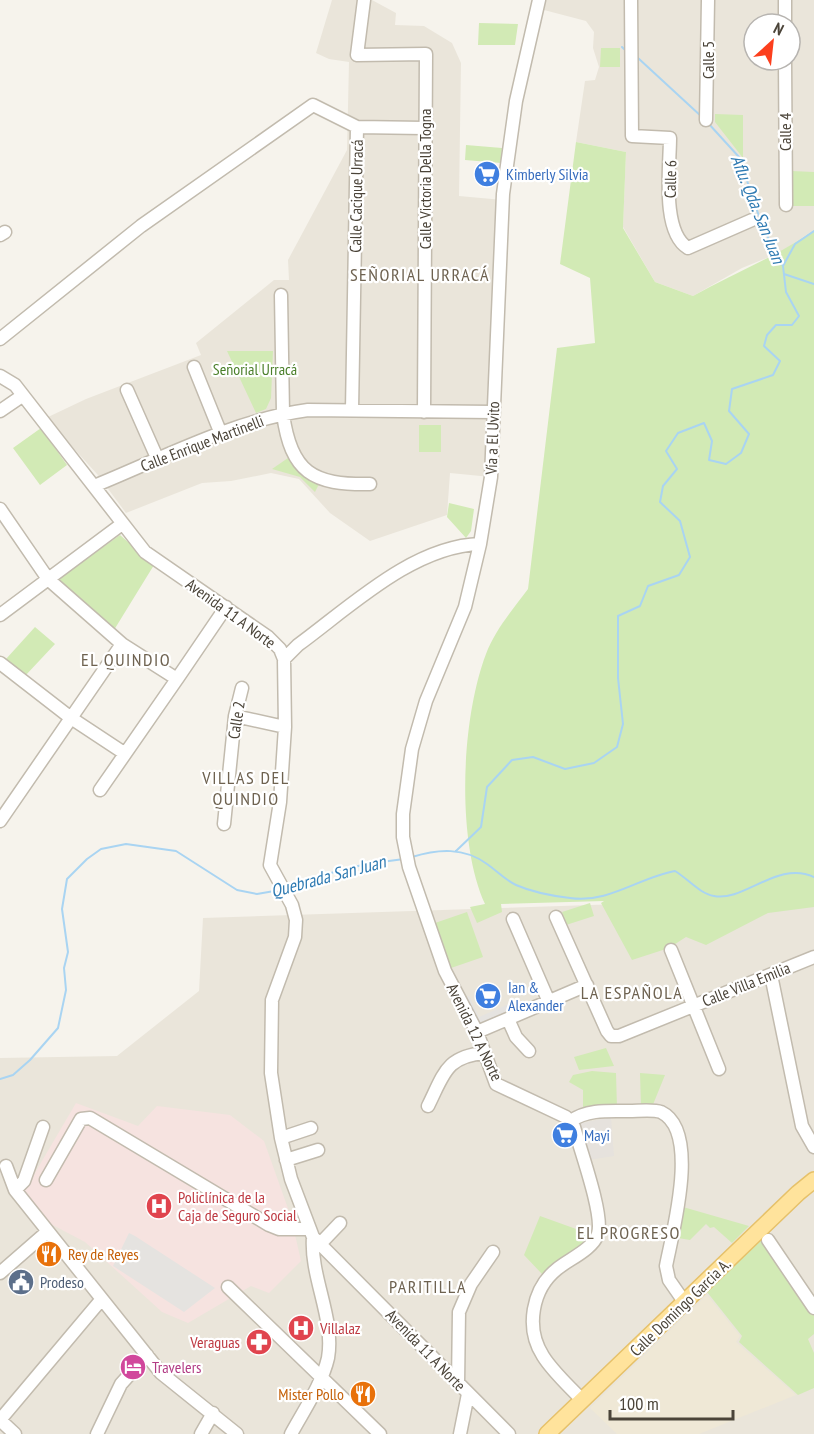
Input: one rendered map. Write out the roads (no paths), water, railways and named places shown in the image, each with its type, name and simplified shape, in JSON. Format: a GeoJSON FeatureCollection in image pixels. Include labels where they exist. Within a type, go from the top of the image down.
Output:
{"type":"FeatureCollection","features":[{"type":"Feature","properties":{"kind":"main road","name":"Calle Domingo Garcia A."},"geometry":{"type":"LineString","coordinates":[[547,1434],[798,1192],[814,1180]]}},
{"type":"Feature","properties":{"kind":"street","name":"Calle Victoria Della Togna"},"geometry":{"type":"LineString","coordinates":[[364,0],[357,55],[426,54],[424,411]]}},
{"type":"Feature","properties":{"kind":"street","name":"Vía a El Uvito"},"geometry":{"type":"LineString","coordinates":[[409,867],[403,814],[412,749],[426,701],[469,595],[491,477],[503,194],[516,100],[539,0]]}},
{"type":"Feature","properties":{"kind":"street","name":"Calle 6"},"geometry":{"type":"LineString","coordinates":[[631,0],[632,136],[670,138],[669,215],[682,244],[688,248],[752,220]]}},
{"type":"Feature","properties":{"kind":"street","name":"Calle 5"},"geometry":{"type":"LineString","coordinates":[[706,120],[708,0]]}},
{"type":"Feature","properties":{"kind":"street","name":"Calle 4"},"geometry":{"type":"LineString","coordinates":[[785,72],[786,205]]}},
{"type":"Feature","properties":{"kind":"street"},"geometry":{"type":"LineString","coordinates":[[0,339],[141,226],[313,105],[357,127],[424,128]]}},
{"type":"Feature","properties":{"kind":"street","name":"Calle Cacique Urracá"},"geometry":{"type":"LineString","coordinates":[[352,410],[357,127]]}},
{"type":"Feature","properties":{"kind":"street"},"geometry":{"type":"LineString","coordinates":[[281,295],[283,414],[285,430],[297,463],[320,479],[344,484],[370,484]]}},
{"type":"Feature","properties":{"kind":"street"},"geometry":{"type":"LineString","coordinates":[[194,367],[221,434]]}},
{"type":"Feature","properties":{"kind":"street","name":"Avenida 11 A Norte"},"geometry":{"type":"LineString","coordinates":[[0,376],[15,386],[145,552],[268,637],[280,649],[284,659],[285,727],[280,802],[270,865],[292,905],[296,920],[295,937],[272,1000],[271,1073],[280,1138],[286,1160],[314,1237],[509,1434]]}},
{"type":"Feature","properties":{"kind":"street"},"geometry":{"type":"LineString","coordinates":[[127,390],[158,460]]}},
{"type":"Feature","properties":{"kind":"street"},"geometry":{"type":"LineString","coordinates":[[0,411],[22,396]]}},
{"type":"Feature","properties":{"kind":"street","name":"Calle Enrique Martinelli"},"geometry":{"type":"LineString","coordinates":[[94,486],[221,434],[283,414],[308,410],[493,412]]}},
{"type":"Feature","properties":{"kind":"street"},"geometry":{"type":"LineString","coordinates":[[0,509],[48,579],[122,644],[177,679]]}},
{"type":"Feature","properties":{"kind":"street"},"geometry":{"type":"LineString","coordinates":[[0,615],[122,524]]}},
{"type":"Feature","properties":{"kind":"street"},"geometry":{"type":"LineString","coordinates":[[284,659],[298,645],[422,557],[459,546],[480,544]]}},
{"type":"Feature","properties":{"kind":"street"},"geometry":{"type":"LineString","coordinates":[[100,790],[226,607]]}},
{"type":"Feature","properties":{"kind":"street"},"geometry":{"type":"LineString","coordinates":[[0,821],[122,644]]}},
{"type":"Feature","properties":{"kind":"street"},"geometry":{"type":"LineString","coordinates":[[0,663],[72,718],[124,753]]}},
{"type":"Feature","properties":{"kind":"street","name":"Calle 2"},"geometry":{"type":"LineString","coordinates":[[224,824],[235,716],[242,688]]}},
{"type":"Feature","properties":{"kind":"street"},"geometry":{"type":"LineString","coordinates":[[235,716],[285,727]]}},
{"type":"Feature","properties":{"kind":"street","name":"Avenida 12 A Norte"},"geometry":{"type":"LineString","coordinates":[[409,867],[445,971],[477,1032],[496,1084],[571,1121]]}},
{"type":"Feature","properties":{"kind":"street"},"geometry":{"type":"LineString","coordinates":[[477,1032],[587,985],[556,917]]}},
{"type":"Feature","properties":{"kind":"street"},"geometry":{"type":"LineString","coordinates":[[513,919],[549,1002]]}},
{"type":"Feature","properties":{"kind":"street"},"geometry":{"type":"LineString","coordinates":[[671,950],[719,1069]]}},
{"type":"Feature","properties":{"kind":"street","name":"Calle Villa Emilia"},"geometry":{"type":"LineString","coordinates":[[587,985],[606,1031],[611,1036],[619,1036],[814,957]]}},
{"type":"Feature","properties":{"kind":"street"},"geometry":{"type":"LineString","coordinates":[[771,975],[802,1126],[814,1147]]}},
{"type":"Feature","properties":{"kind":"street"},"geometry":{"type":"LineString","coordinates":[[508,1019],[516,1037],[529,1051]]}},
{"type":"Feature","properties":{"kind":"street"},"geometry":{"type":"LineString","coordinates":[[428,1106],[449,1065],[469,1054],[485,1053]]}},
{"type":"Feature","properties":{"kind":"street"},"geometry":{"type":"LineString","coordinates":[[582,1400],[541,1353],[534,1320],[537,1293],[544,1281],[583,1250],[598,1233],[598,1215],[571,1121],[577,1116],[602,1111],[649,1111],[661,1112],[672,1121],[679,1139],[684,1174],[666,1266],[669,1280],[685,1303]]}},
{"type":"Feature","properties":{"kind":"street"},"geometry":{"type":"LineString","coordinates":[[46,1180],[81,1119],[90,1118],[269,1225],[314,1237],[340,1223]]}},
{"type":"Feature","properties":{"kind":"street"},"geometry":{"type":"LineString","coordinates":[[15,1190],[24,1181],[43,1127]]}},
{"type":"Feature","properties":{"kind":"street"},"geometry":{"type":"LineString","coordinates":[[280,1138],[311,1128]]}},
{"type":"Feature","properties":{"kind":"street"},"geometry":{"type":"LineString","coordinates":[[286,1160],[318,1150]]}},
{"type":"Feature","properties":{"kind":"street"},"geometry":{"type":"LineString","coordinates":[[6,1166],[15,1190],[161,1374],[237,1434]]}},
{"type":"Feature","properties":{"kind":"street"},"geometry":{"type":"LineString","coordinates":[[0,1273],[47,1232]]}},
{"type":"Feature","properties":{"kind":"street"},"geometry":{"type":"LineString","coordinates":[[291,1434],[322,1376],[328,1357],[329,1340],[312,1256],[314,1237]]}},
{"type":"Feature","properties":{"kind":"street"},"geometry":{"type":"LineString","coordinates":[[768,1240],[814,1308]]}},
{"type":"Feature","properties":{"kind":"street"},"geometry":{"type":"LineString","coordinates":[[458,1384],[459,1312],[471,1284],[493,1252]]}},
{"type":"Feature","properties":{"kind":"street"},"geometry":{"type":"LineString","coordinates":[[228,1287],[380,1434]]}},
{"type":"Feature","properties":{"kind":"street"},"geometry":{"type":"LineString","coordinates":[[15,1434],[0,1420],[101,1300]]}},
{"type":"Feature","properties":{"kind":"street"},"geometry":{"type":"LineString","coordinates":[[96,1434],[121,1384],[147,1355]]}},
{"type":"Feature","properties":{"kind":"street"},"geometry":{"type":"LineString","coordinates":[[460,1434],[468,1394]]}},
{"type":"Feature","properties":{"kind":"street"},"geometry":{"type":"LineString","coordinates":[[201,1434],[213,1413]]}},
{"type":"Feature","properties":{"kind":"waterway","name":"Aflu. Qda. San Juan"},"geometry":{"type":"LineString","coordinates":[[638,58],[702,117]]}},
{"type":"Feature","properties":{"kind":"waterway","name":"Aflu. Qda. San Juan"},"geometry":{"type":"LineString","coordinates":[[456,851],[481,827],[487,787],[512,760],[533,757],[565,769],[594,763],[617,747],[623,724],[618,678],[618,616],[640,606],[648,586],[679,575],[690,557],[680,521],[660,502],[663,486],[677,469],[666,451],[678,433],[704,423],[712,441],[709,460],[726,464],[741,453],[749,434],[729,411],[732,389],[773,375],[780,361],[764,346],[767,335],[776,325],[792,325],[799,316],[786,292],[783,266],[763,228],[739,157],[708,123]]}},
{"type":"Feature","properties":{"kind":"waterway"},"geometry":{"type":"LineString","coordinates":[[783,266],[795,244],[814,231]]}},
{"type":"Feature","properties":{"kind":"waterway"},"geometry":{"type":"LineString","coordinates":[[784,274],[814,284]]}},
{"type":"Feature","properties":{"kind":"waterway","name":"Quebrada San Juan"},"geometry":{"type":"LineString","coordinates":[[0,1079],[13,1075],[30,1060],[58,1028],[66,990],[64,968],[68,952],[62,909],[67,879],[101,849],[126,844],[176,851],[237,890],[257,894],[280,890]]}},
{"type":"Feature","properties":{"kind":"waterway","name":"Quebrada San Juan"},"geometry":{"type":"LineString","coordinates":[[412,857],[431,852],[460,852],[478,858],[516,885],[550,895],[584,899],[611,894],[675,871],[699,889],[714,896],[737,893],[774,877],[787,874],[801,873],[814,877]]}},
{"type":"Feature","properties":{"kind":"waterway","name":"Quebrada San Juan"},"geometry":{"type":"LineString","coordinates":[[288,889],[319,876],[366,864],[404,859]]}},
{"type":"Feature","properties":{"kind":"place","name":"Kimberly Silvia"},"geometry":{"type":"Point","coordinates":[487,174]}},
{"type":"Feature","properties":{"kind":"place","name":"Ian & Alexander"},"geometry":{"type":"Point","coordinates":[488,996]}},
{"type":"Feature","properties":{"kind":"place","name":"Mayi"},"geometry":{"type":"Point","coordinates":[565,1135]}},
{"type":"Feature","properties":{"kind":"place","name":"Policlínica de la Caja de Seguro Social"},"geometry":{"type":"Point","coordinates":[159,1206]}},
{"type":"Feature","properties":{"kind":"place","name":"Rey de Reyes"},"geometry":{"type":"Point","coordinates":[49,1254]}},
{"type":"Feature","properties":{"kind":"place","name":"Prodeso"},"geometry":{"type":"Point","coordinates":[21,1282]}},
{"type":"Feature","properties":{"kind":"place","name":"Villalaz"},"geometry":{"type":"Point","coordinates":[301,1328]}},
{"type":"Feature","properties":{"kind":"place","name":"Veraguas"},"geometry":{"type":"Point","coordinates":[259,1342]}},
{"type":"Feature","properties":{"kind":"place","name":"Travelers"},"geometry":{"type":"Point","coordinates":[133,1367]}},
{"type":"Feature","properties":{"kind":"place","name":"Mister Pollo"},"geometry":{"type":"Point","coordinates":[363,1394]}},
{"type":"Feature","properties":{"kind":"district","name":"SEÑORIAL URRACÁ"},"geometry":{"type":"Point","coordinates":[420,274]}},
{"type":"Feature","properties":{"kind":"district","name":"EL QUINDIO"},"geometry":{"type":"Point","coordinates":[126,659]}},
{"type":"Feature","properties":{"kind":"district","name":"VILLAS DEL QUINDIO"},"geometry":{"type":"Point","coordinates":[246,787]}},
{"type":"Feature","properties":{"kind":"district","name":"LA ESPAÑOLA"},"geometry":{"type":"Point","coordinates":[632,992]}},
{"type":"Feature","properties":{"kind":"district","name":"EL PROGRESO"},"geometry":{"type":"Point","coordinates":[629,1232]}},
{"type":"Feature","properties":{"kind":"district","name":"PARITILLA"},"geometry":{"type":"Point","coordinates":[428,1286]}},
{"type":"Feature","properties":{"kind":"park label","name":"Señorial Urracá"},"geometry":{"type":"Point","coordinates":[255,369]}}]}
